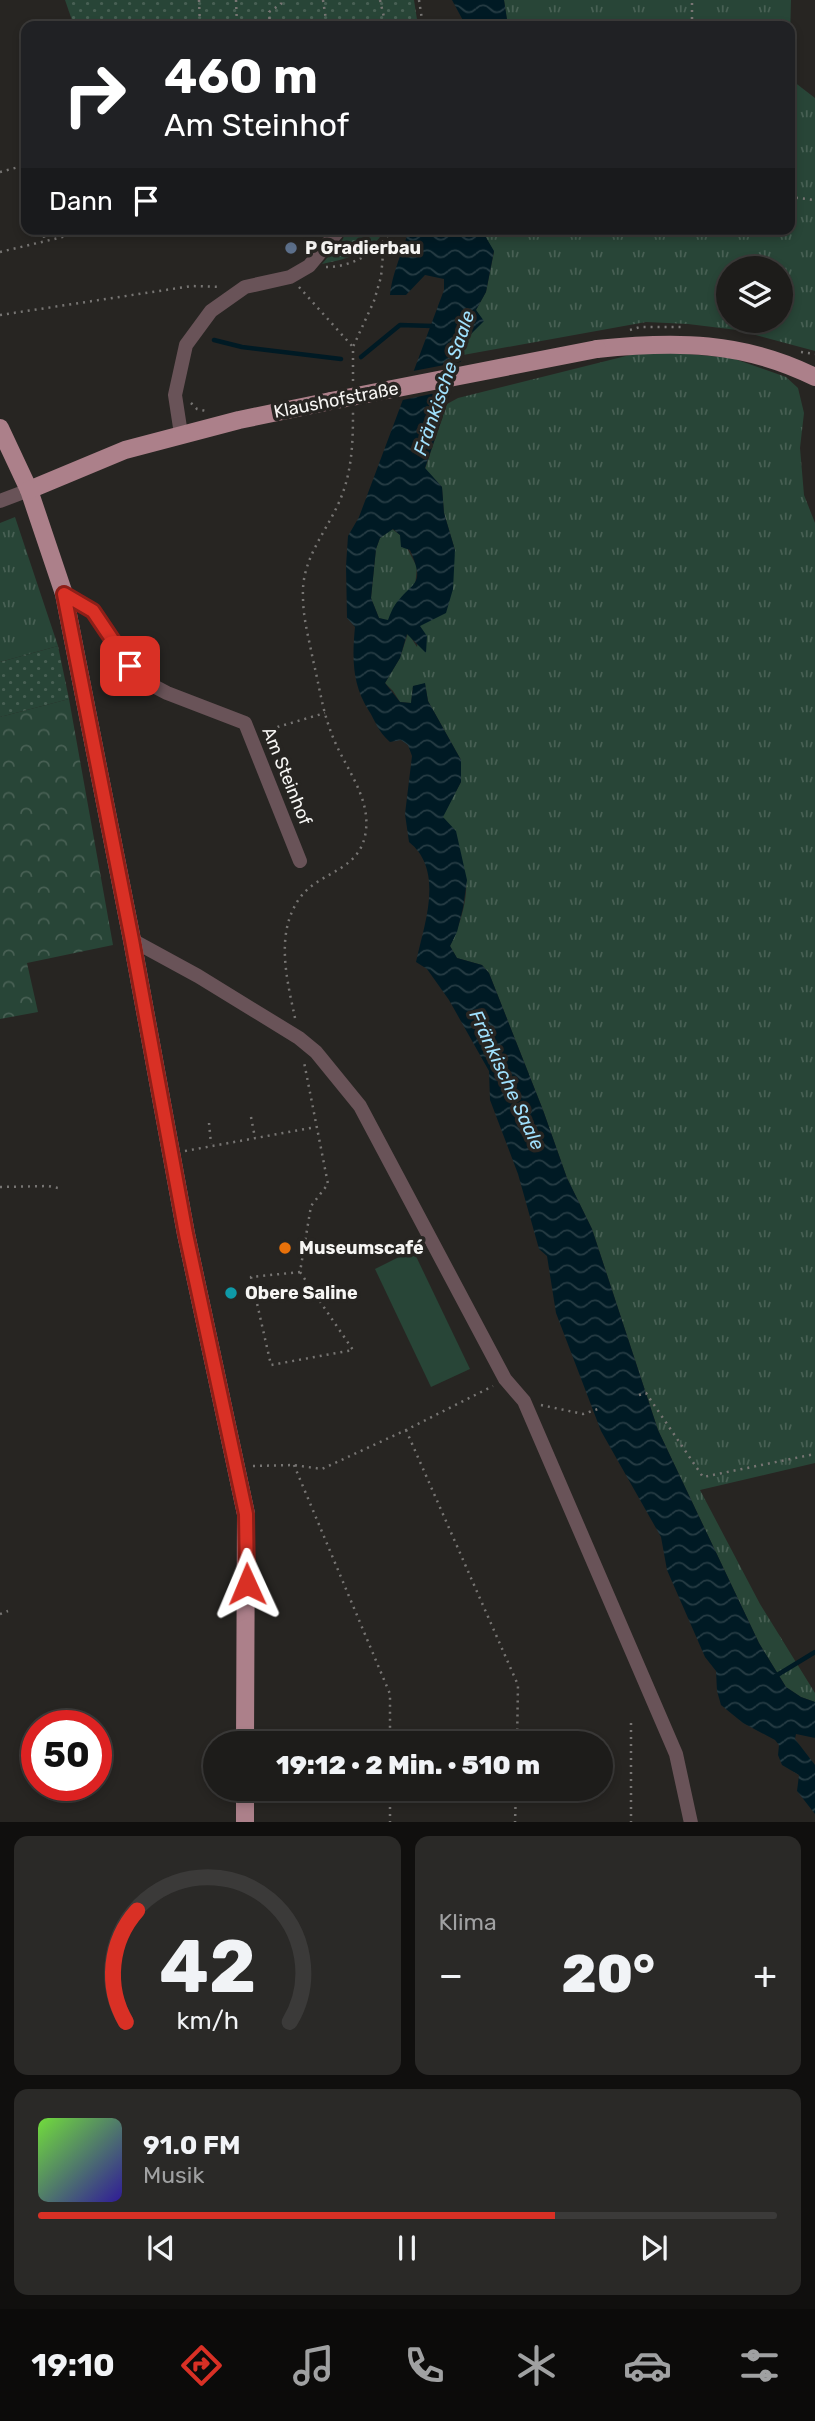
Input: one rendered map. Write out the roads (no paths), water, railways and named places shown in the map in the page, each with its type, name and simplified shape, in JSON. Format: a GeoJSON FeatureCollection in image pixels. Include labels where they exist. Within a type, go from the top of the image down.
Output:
{"type":"FeatureCollection","features":[{"type":"Feature","properties":{"kind":"main road","name":"Klaushofstraße"},"geometry":{"type":"LineString","coordinates":[[29,490],[125,450],[181,434],[331,401],[597,349],[659,344],[705,345],[747,351],[815,377]]}},
{"type":"Feature","properties":{"kind":"main road"},"geometry":{"type":"LineString","coordinates":[[0,428],[29,490],[64,594],[132,940],[170,1153],[246,1514],[245,1731]]}},
{"type":"Feature","properties":{"kind":"main road"},"geometry":{"type":"LineString","coordinates":[[245,1801],[245,1822]]}},
{"type":"Feature","properties":{"kind":"street"},"geometry":{"type":"LineString","coordinates":[[181,434],[175,395],[186,345],[211,311],[245,287],[290,277],[309,267],[335,235]]}},
{"type":"Feature","properties":{"kind":"street"},"geometry":{"type":"LineString","coordinates":[[0,501],[29,490]]}},
{"type":"Feature","properties":{"kind":"street","name":"Am Steinhof"},"geometry":{"type":"LineString","coordinates":[[64,594],[93,611],[130,666],[146,682],[167,693],[245,723],[300,861]]}},
{"type":"Feature","properties":{"kind":"street"},"geometry":{"type":"LineString","coordinates":[[132,940],[198,976],[299,1038],[316,1052],[360,1106],[505,1380],[524,1401],[676,1754],[691,1822]]}},
{"type":"Feature","properties":{"kind":"water"},"geometry":{"type":"Polygon","coordinates":[[[452,0],[504,0],[507,21],[463,21],[452,0]]]}},
{"type":"Feature","properties":{"kind":"water","name":"Fränkische Saale"},"geometry":{"type":"Polygon","coordinates":[[[407,235],[485,235],[494,251],[486,292],[476,310],[484,321],[463,342],[463,355],[425,468],[442,487],[444,513],[455,550],[453,589],[446,613],[420,626],[427,636],[426,653],[407,634],[400,658],[385,683],[400,702],[411,703],[413,686],[425,683],[428,701],[461,760],[461,782],[443,817],[456,831],[467,880],[457,932],[450,946],[457,958],[482,965],[489,973],[567,1178],[592,1229],[658,1430],[759,1643],[786,1687],[815,1702],[815,1738],[796,1734],[795,1739],[815,1765],[815,1814],[797,1791],[799,1775],[782,1765],[778,1755],[779,1745],[775,1740],[743,1723],[721,1705],[716,1671],[705,1657],[667,1570],[661,1537],[601,1431],[556,1313],[547,1256],[539,1249],[518,1174],[490,1100],[489,1071],[449,1000],[427,969],[416,962],[427,915],[429,883],[420,854],[409,842],[405,814],[412,756],[408,745],[401,740],[390,742],[382,734],[363,701],[356,681],[355,627],[347,618],[348,536],[359,517],[444,290],[444,279],[425,275],[406,295],[390,295],[407,235]],[[393,529],[380,538],[376,549],[371,598],[379,618],[388,620],[394,607],[417,577],[410,550],[401,547],[400,535],[393,529]]]}},
{"type":"Feature","properties":{"kind":"waterway"},"geometry":{"type":"LineString","coordinates":[[361,357],[400,325],[433,326]]}},
{"type":"Feature","properties":{"kind":"waterway"},"geometry":{"type":"LineString","coordinates":[[214,340],[242,347],[341,359]]}},
{"type":"Feature","properties":{"kind":"waterway"},"geometry":{"type":"LineString","coordinates":[[774,1677],[815,1652]]}},
{"type":"Feature","properties":{"kind":"place","name":"P Gradierbau"},"geometry":{"type":"Point","coordinates":[291,248]}},
{"type":"Feature","properties":{"kind":"place","name":"Museumscafé"},"geometry":{"type":"Point","coordinates":[285,1248]}},
{"type":"Feature","properties":{"kind":"place","name":"Obere Saline"},"geometry":{"type":"Point","coordinates":[231,1293]}}]}
